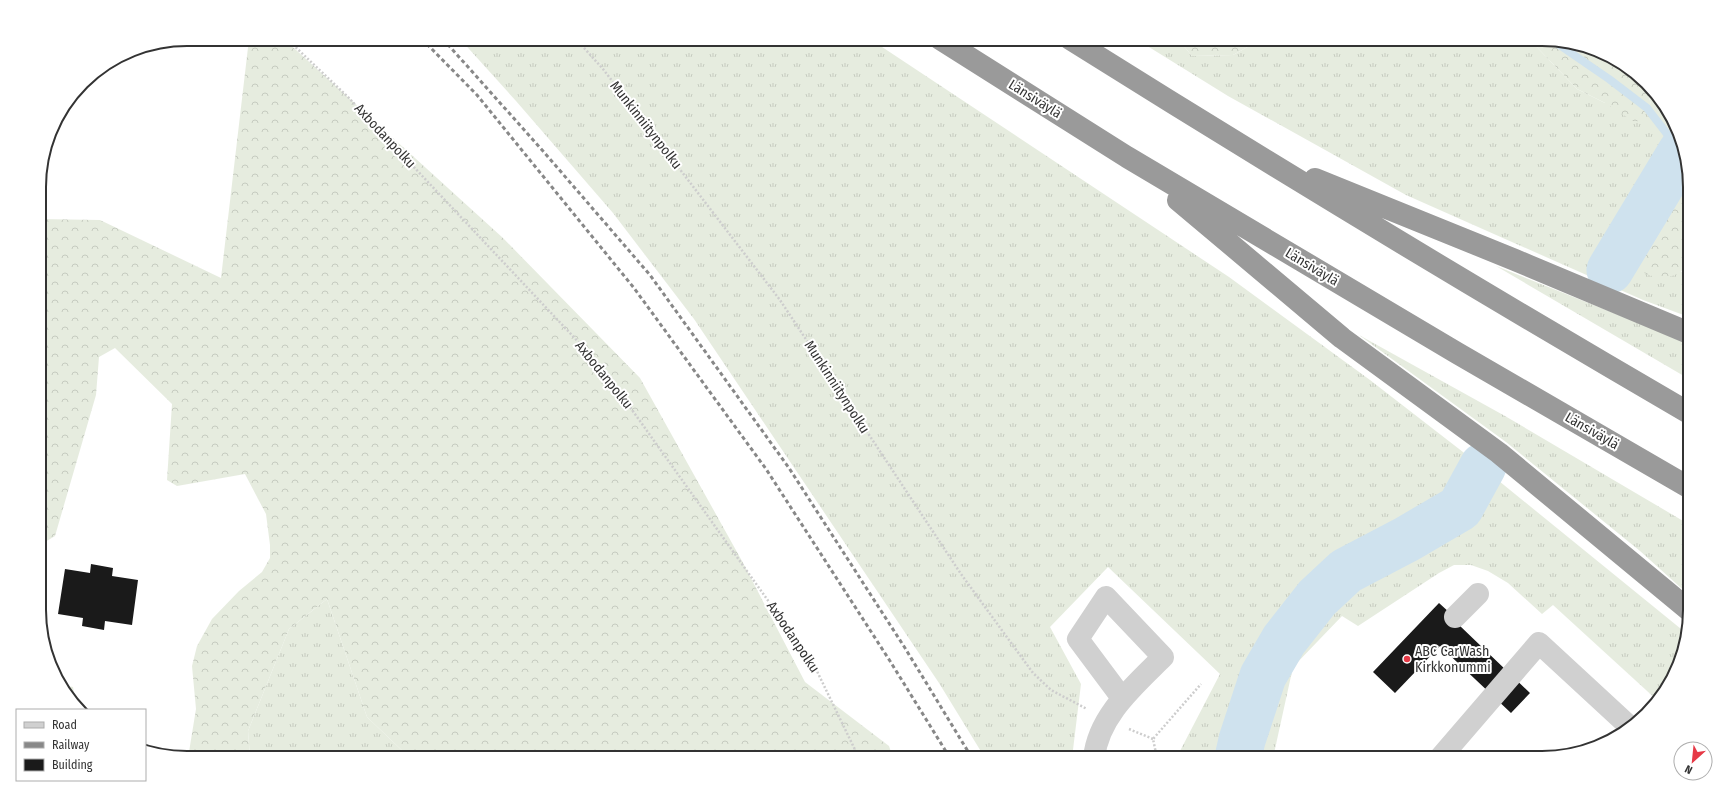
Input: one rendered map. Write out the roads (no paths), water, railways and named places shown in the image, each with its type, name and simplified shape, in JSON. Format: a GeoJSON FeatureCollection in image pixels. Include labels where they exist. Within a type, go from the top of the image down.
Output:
{"type":"FeatureCollection","features":[{"type":"Feature","properties":{"kind":"highway","name":"Länsiväylä"},"geometry":{"type":"LineString","coordinates":[[951,46],[1127,157],[1457,353],[1683,484]]}},
{"type":"Feature","properties":{"kind":"highway"},"geometry":{"type":"LineString","coordinates":[[1081,46],[1252,153],[1494,299],[1683,409]]}},
{"type":"Feature","properties":{"kind":"highway"},"geometry":{"type":"LineString","coordinates":[[1252,153],[1515,260],[1683,331]]}},
{"type":"Feature","properties":{"kind":"highway"},"geometry":{"type":"LineString","coordinates":[[1127,157],[1342,338],[1499,453],[1683,604]]}},
{"type":"Feature","properties":{"kind":"street"},"geometry":{"type":"LineString","coordinates":[[1455,617],[1478,594]]}},
{"type":"Feature","properties":{"kind":"street"},"geometry":{"type":"LineString","coordinates":[[1446,751],[1539,643],[1626,723]]}},
{"type":"Feature","properties":{"kind":"street"},"geometry":{"type":"LineString","coordinates":[[1095,751],[1095,747],[1108,720],[1122,698]]}},
{"type":"Feature","properties":{"kind":"waterway"},"geometry":{"type":"LineString","coordinates":[[1563,48],[1609,79],[1647,108],[1677,147]]}},
{"type":"Feature","properties":{"kind":"waterway"},"geometry":{"type":"LineString","coordinates":[[1610,270],[1679,155]]}},
{"type":"Feature","properties":{"kind":"waterway"},"geometry":{"type":"LineString","coordinates":[[1240,751],[1263,676],[1284,640],[1317,598],[1346,571],[1407,539],[1460,508],[1483,466]]}},
{"type":"Feature","properties":{"kind":"railway"},"geometry":{"type":"LineString","coordinates":[[429,46],[477,95],[634,288],[766,469],[890,661],[946,751]]}},
{"type":"Feature","properties":{"kind":"railway"},"geometry":{"type":"LineString","coordinates":[[449,46],[543,151],[650,275],[789,468],[905,648],[968,751]]}},
{"type":"Feature","properties":{"kind":"place","name":"ABC CarWash Kirkkonummi"},"geometry":{"type":"Point","coordinates":[1407,659]}}]}
